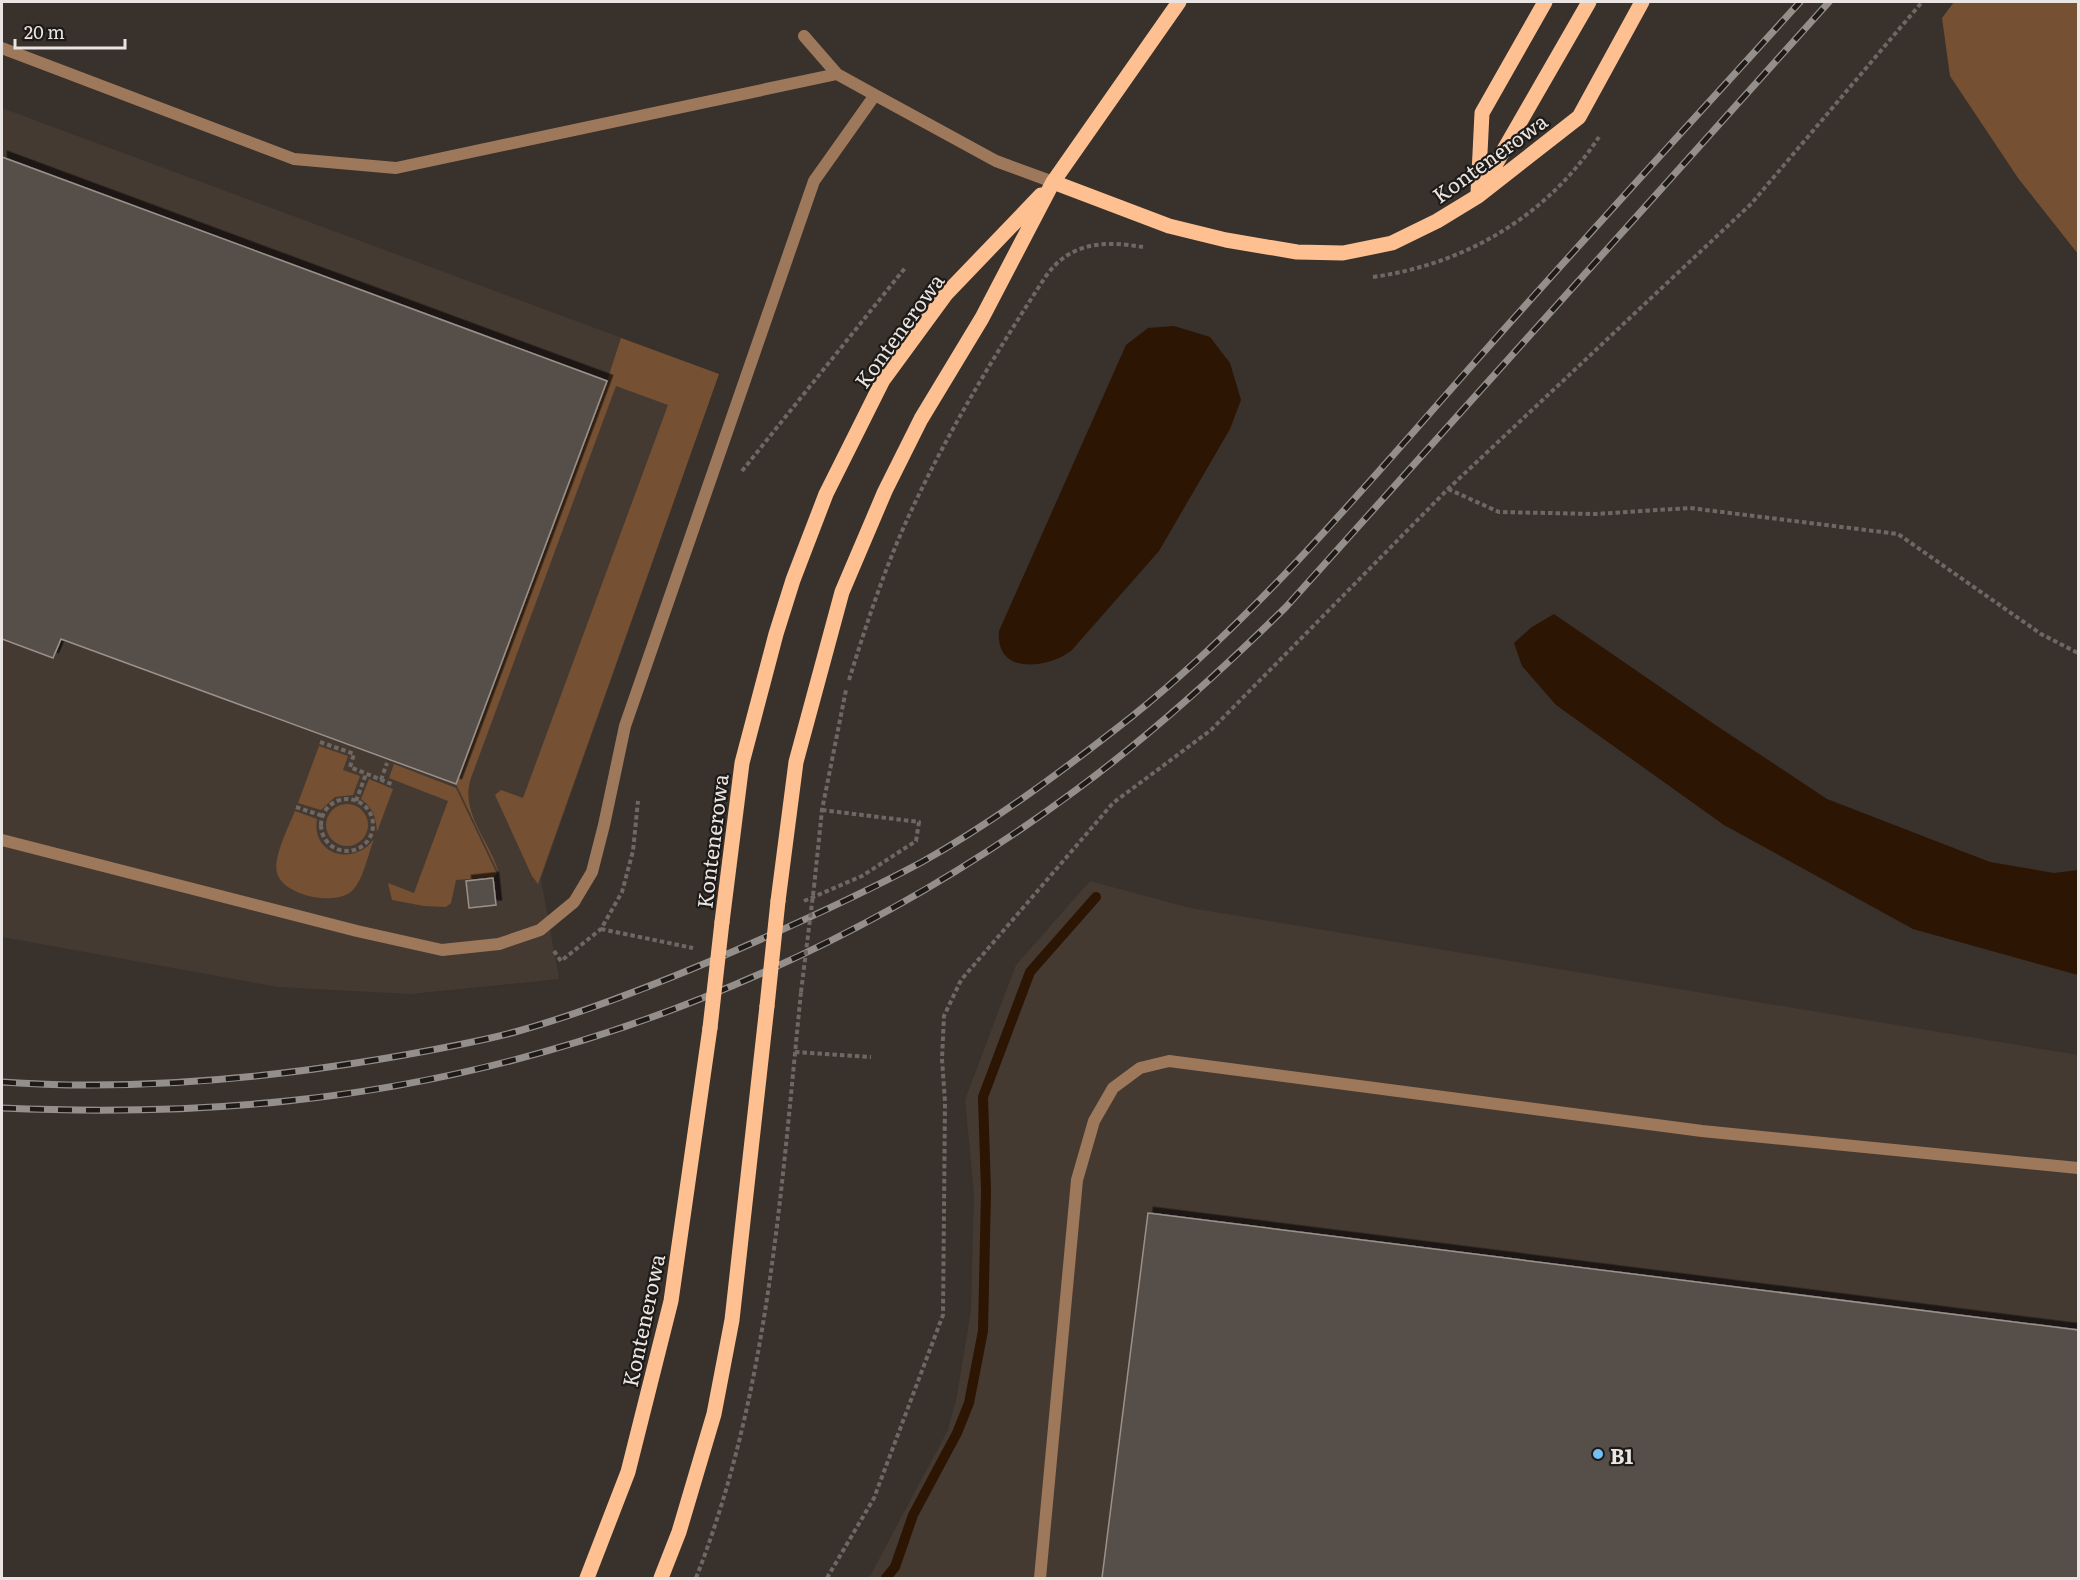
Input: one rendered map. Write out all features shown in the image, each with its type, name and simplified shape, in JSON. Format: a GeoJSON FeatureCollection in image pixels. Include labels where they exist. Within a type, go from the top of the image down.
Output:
{"type":"FeatureCollection","features":[{"type":"Feature","properties":{"kind":"main road","name":"Kontenerowa"},"geometry":{"type":"LineString","coordinates":[[661,1578],[679,1532],[714,1414],[732,1320],[778,901],[796,762],[842,592],[885,491],[921,419],[982,318],[1053,182],[1179,2]]}},
{"type":"Feature","properties":{"kind":"main road"},"geometry":{"type":"LineString","coordinates":[[1478,196],[1482,113],[1545,2]]}},
{"type":"Feature","properties":{"kind":"main road"},"geometry":{"type":"LineString","coordinates":[[1478,196],[1589,2]]}},
{"type":"Feature","properties":{"kind":"main road","name":"Kontenerowa"},"geometry":{"type":"LineString","coordinates":[[1053,182],[1169,226],[1236,242],[1297,252],[1343,253],[1392,243],[1437,221],[1478,196],[1579,117],[1642,2]]}},
{"type":"Feature","properties":{"kind":"main road","name":"Kontenerowa"},"geometry":{"type":"LineString","coordinates":[[587,1578],[628,1472],[671,1301],[710,1028],[742,763],[776,634],[793,580],[826,494],[883,380],[946,294],[1053,182]]}},
{"type":"Feature","properties":{"kind":"lane"},"geometry":{"type":"LineString","coordinates":[[804,36],[837,74],[996,161],[1053,182]]}},
{"type":"Feature","properties":{"kind":"lane"},"geometry":{"type":"LineString","coordinates":[[2,48],[294,159],[396,168],[837,74]]}},
{"type":"Feature","properties":{"kind":"lane"},"geometry":{"type":"LineString","coordinates":[[2,840],[357,931],[442,950],[499,944],[540,930],[574,902],[592,872],[625,726],[814,182],[875,95]]}},
{"type":"Feature","properties":{"kind":"lane"},"geometry":{"type":"LineString","coordinates":[[1040,1578],[1077,1180],[1094,1121],[1113,1088],[1140,1068],[1169,1061],[1701,1131],[2079,1168]]}},
{"type":"Feature","properties":{"kind":"path"},"geometry":{"type":"LineString","coordinates":[[827,1578],[874,1498],[943,1315],[945,1102],[942,1059],[944,1016],[961,980],[1113,803],[1211,730],[1448,489],[1751,204],[1922,2]]}},
{"type":"Feature","properties":{"kind":"path"},"geometry":{"type":"LineString","coordinates":[[1365,277],[1412,269],[1439,261],[1466,251],[1502,232],[1533,210],[1564,182],[1589,153],[1603,131]]}},
{"type":"Feature","properties":{"kind":"path"},"geometry":{"type":"LineString","coordinates":[[801,992],[822,810],[846,686],[877,592],[911,511],[946,441],[1009,335],[1053,267],[1070,254],[1092,245],[1116,243],[1145,248]]}},
{"type":"Feature","properties":{"kind":"path"},"geometry":{"type":"LineString","coordinates":[[739,480],[743,469],[905,268]]}},
{"type":"Feature","properties":{"kind":"path"},"geometry":{"type":"LineString","coordinates":[[1448,489],[1499,512],[1595,514],[1690,508],[1898,534],[2042,633],[2079,653]]}},
{"type":"Feature","properties":{"kind":"path"},"geometry":{"type":"LineString","coordinates":[[320,742],[354,754],[350,768],[394,785]]}},
{"type":"Feature","properties":{"kind":"path"},"geometry":{"type":"LineString","coordinates":[[381,780],[387,764]]}},
{"type":"Feature","properties":{"kind":"path"},"geometry":{"type":"LineString","coordinates":[[356,801],[366,774]]}},
{"type":"Feature","properties":{"kind":"path"},"geometry":{"type":"LineString","coordinates":[[540,930],[561,961],[601,929],[622,892],[633,851],[639,793]]}},
{"type":"Feature","properties":{"kind":"path"},"geometry":{"type":"LineString","coordinates":[[349,799],[356,801],[368,810],[373,825],[369,839],[357,849],[342,851],[329,844],[322,832],[323,816],[329,806],[335,802],[349,799]]}},
{"type":"Feature","properties":{"kind":"path"},"geometry":{"type":"LineString","coordinates":[[297,807],[323,816]]}},
{"type":"Feature","properties":{"kind":"path"},"geometry":{"type":"LineString","coordinates":[[822,810],[914,820]]}},
{"type":"Feature","properties":{"kind":"path"},"geometry":{"type":"LineString","coordinates":[[795,1052],[872,1057]]}},
{"type":"Feature","properties":{"kind":"shaded area"},"geometry":{"type":"Polygon","coordinates":[[[1954,2],[2078,2],[2078,254],[2018,178],[1950,76],[1942,18],[1954,2]]]}},
{"type":"Feature","properties":{"kind":"shaded area"},"geometry":{"type":"Polygon","coordinates":[[[2,108],[719,374],[541,879],[559,979],[410,994],[278,987],[2,937],[2,108]]]}},
{"type":"Feature","properties":{"kind":"shaded area"},"geometry":{"type":"Polygon","coordinates":[[[1174,326],[1210,337],[1230,363],[1241,400],[1230,429],[1159,551],[1071,651],[1049,662],[1024,664],[1014,661],[1005,655],[1000,645],[999,631],[1126,345],[1148,328],[1174,326]]]}},
{"type":"Feature","properties":{"kind":"shaded area"},"geometry":{"type":"Polygon","coordinates":[[[621,338],[719,374],[538,884],[532,876],[495,795],[501,790],[523,798],[668,405],[616,386],[471,778],[468,791],[472,815],[499,874],[456,784],[621,338]]]}},
{"type":"Feature","properties":{"kind":"shaded area"},"geometry":{"type":"Polygon","coordinates":[[[1554,614],[1827,799],[1990,862],[2054,873],[2078,870],[2078,975],[1913,929],[1724,825],[1556,705],[1522,666],[1514,643],[1532,627],[1554,614]]]}},
{"type":"Feature","properties":{"kind":"shaded area"},"geometry":{"type":"Polygon","coordinates":[[[319,746],[348,756],[343,770],[360,776],[353,795],[335,797],[321,810],[298,803],[319,746]]]}},
{"type":"Feature","properties":{"kind":"shaded area"},"geometry":{"type":"Polygon","coordinates":[[[394,764],[456,788],[497,874],[493,877],[456,880],[451,903],[446,907],[424,906],[392,900],[388,883],[414,893],[448,801],[389,778],[394,764]]]}},
{"type":"Feature","properties":{"kind":"shaded area"},"geometry":{"type":"Polygon","coordinates":[[[369,779],[393,789],[377,832],[373,813],[361,799],[369,779]]]}},
{"type":"Feature","properties":{"kind":"shaded area"},"geometry":{"type":"Polygon","coordinates":[[[347,804],[355,805],[362,810],[367,817],[367,833],[362,840],[355,845],[347,846],[339,845],[332,840],[327,833],[326,825],[327,817],[332,810],[339,805],[347,804]]]}},
{"type":"Feature","properties":{"kind":"shaded area"},"geometry":{"type":"Polygon","coordinates":[[[295,811],[317,819],[317,831],[321,841],[327,849],[336,853],[356,853],[366,848],[374,839],[360,879],[353,890],[335,898],[311,897],[289,888],[281,881],[277,873],[277,859],[295,811]]]}},
{"type":"Feature","properties":{"kind":"shaded area"},"geometry":{"type":"Polygon","coordinates":[[[1090,881],[1190,908],[2078,1055],[2078,1578],[869,1578],[948,1430],[957,1396],[971,1310],[974,1194],[965,1100],[1016,965],[1090,881]]]}},
{"type":"Feature","properties":{"kind":"building"},"geometry":{"type":"Polygon","coordinates":[[[2,157],[607,381],[456,784],[61,639],[53,658],[2,639],[2,157]]]}},
{"type":"Feature","properties":{"kind":"building"},"geometry":{"type":"Polygon","coordinates":[[[493,878],[496,905],[469,908],[466,881],[493,878]]]}},
{"type":"Feature","properties":{"kind":"building","name":"B1"},"geometry":{"type":"Polygon","coordinates":[[[1148,1213],[2078,1330],[2078,1578],[1102,1578],[1148,1213]]]}},
{"type":"Feature","properties":{"kind":"waterway"},"geometry":{"type":"LineString","coordinates":[[886,1578],[895,1567],[913,1515],[957,1433],[969,1403],[983,1331],[986,1191],[983,1097],[1030,972],[1096,897]]}},
{"type":"Feature","properties":{"kind":"railway"},"geometry":{"type":"LineString","coordinates":[[2,1082],[95,1085],[236,1078],[375,1060],[445,1048],[515,1032],[652,985],[780,931],[922,862],[976,830],[1029,794],[1130,718],[1178,678],[1267,592],[1352,502],[1800,2]]}},
{"type":"Feature","properties":{"kind":"railway"},"geometry":{"type":"LineString","coordinates":[[2,1108],[144,1110],[287,1101],[393,1086],[498,1064],[601,1034],[702,998],[801,955],[896,906],[988,851],[1076,790],[1158,725],[1286,607],[1829,2]]}},
{"type":"Feature","properties":{"kind":"place","name":"B1"},"geometry":{"type":"Point","coordinates":[1598,1454]}}]}
